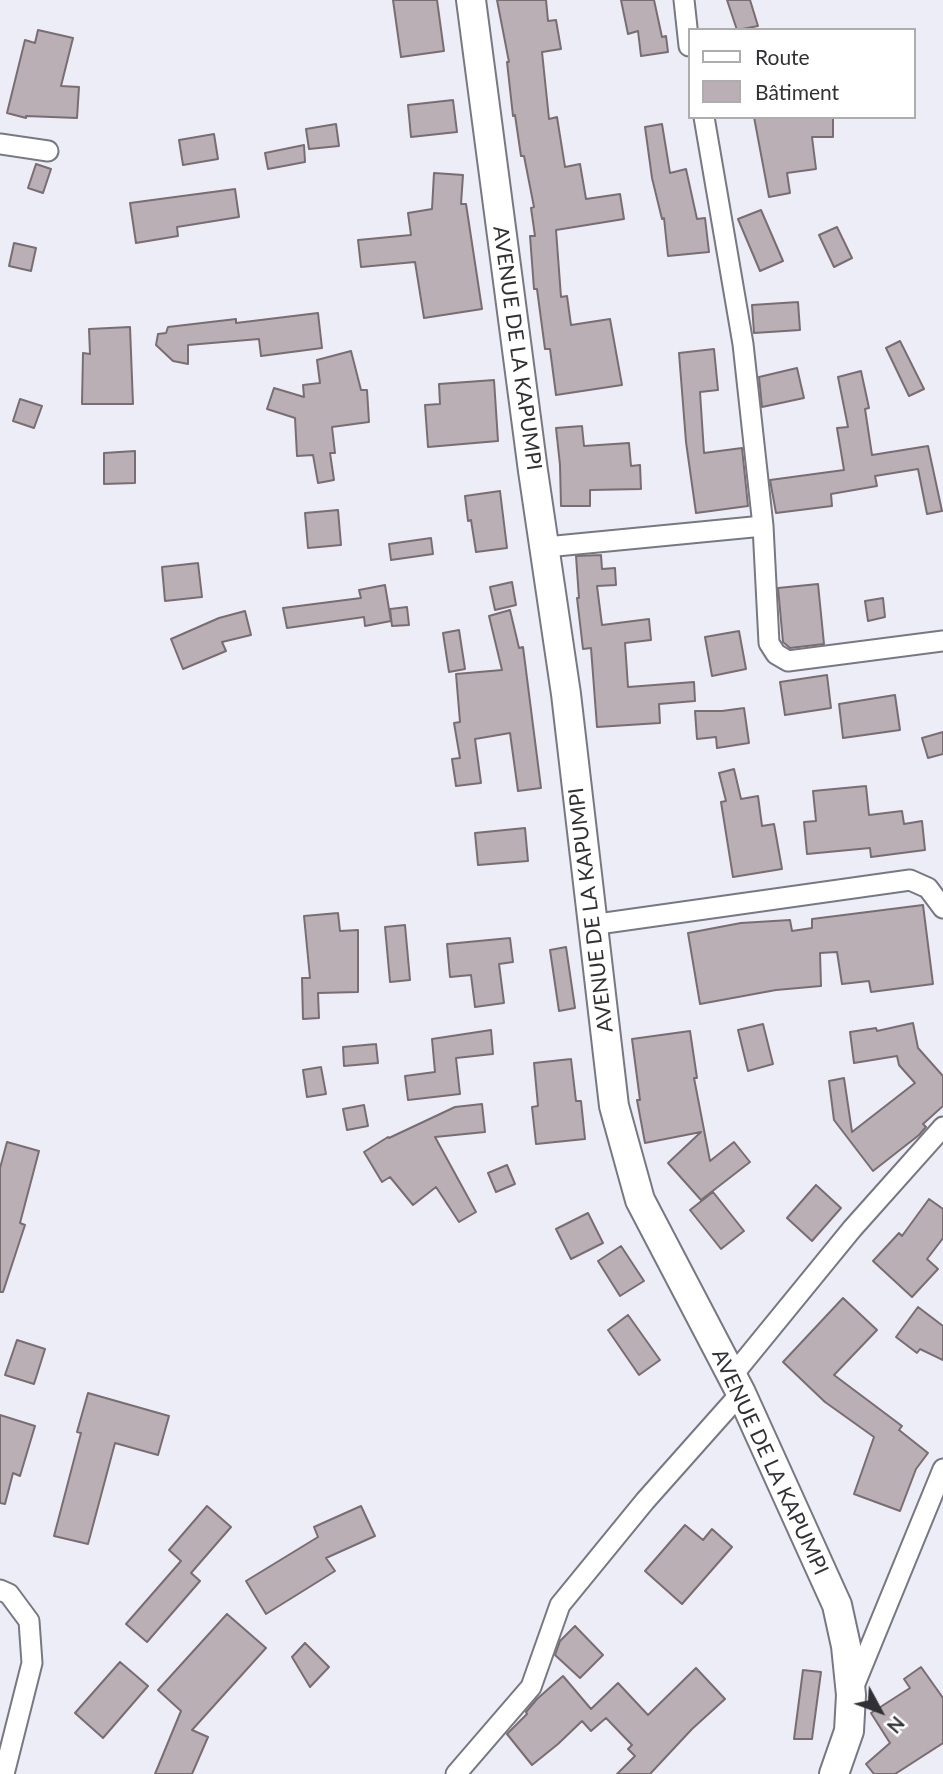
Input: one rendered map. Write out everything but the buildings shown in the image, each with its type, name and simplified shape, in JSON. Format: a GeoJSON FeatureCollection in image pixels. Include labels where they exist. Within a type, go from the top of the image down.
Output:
{"type":"FeatureCollection","features":[{"type":"Feature","properties":{"kind":"main road","name":"AVENUE DE LA KAPUMPI"},"geometry":{"type":"LineString","coordinates":[[471,0],[533,471],[566,694],[614,1106],[639,1200],[736,1384],[836,1605],[846,1646],[850,1695],[849,1731],[834,1774]]}},
{"type":"Feature","properties":{"kind":"street"},"geometry":{"type":"LineString","coordinates":[[684,0],[688,37]]}},
{"type":"Feature","properties":{"kind":"street"},"geometry":{"type":"LineString","coordinates":[[704,119],[743,344],[763,526],[769,643],[776,654],[788,661],[943,641]]}},
{"type":"Feature","properties":{"kind":"street"},"geometry":{"type":"LineString","coordinates":[[0,144],[48,151]]}},
{"type":"Feature","properties":{"kind":"street"},"geometry":{"type":"LineString","coordinates":[[545,547],[763,526]]}},
{"type":"Feature","properties":{"kind":"street"},"geometry":{"type":"LineString","coordinates":[[591,925],[909,880],[928,888],[943,908]]}},
{"type":"Feature","properties":{"kind":"street"},"geometry":{"type":"LineString","coordinates":[[456,1774],[531,1687],[560,1605],[736,1384],[852,1229],[943,1128]]}},
{"type":"Feature","properties":{"kind":"street"},"geometry":{"type":"LineString","coordinates":[[850,1695],[943,1469]]}},
{"type":"Feature","properties":{"kind":"street"},"geometry":{"type":"LineString","coordinates":[[0,1590],[9,1594],[29,1621],[32,1663],[4,1774]]}}]}
